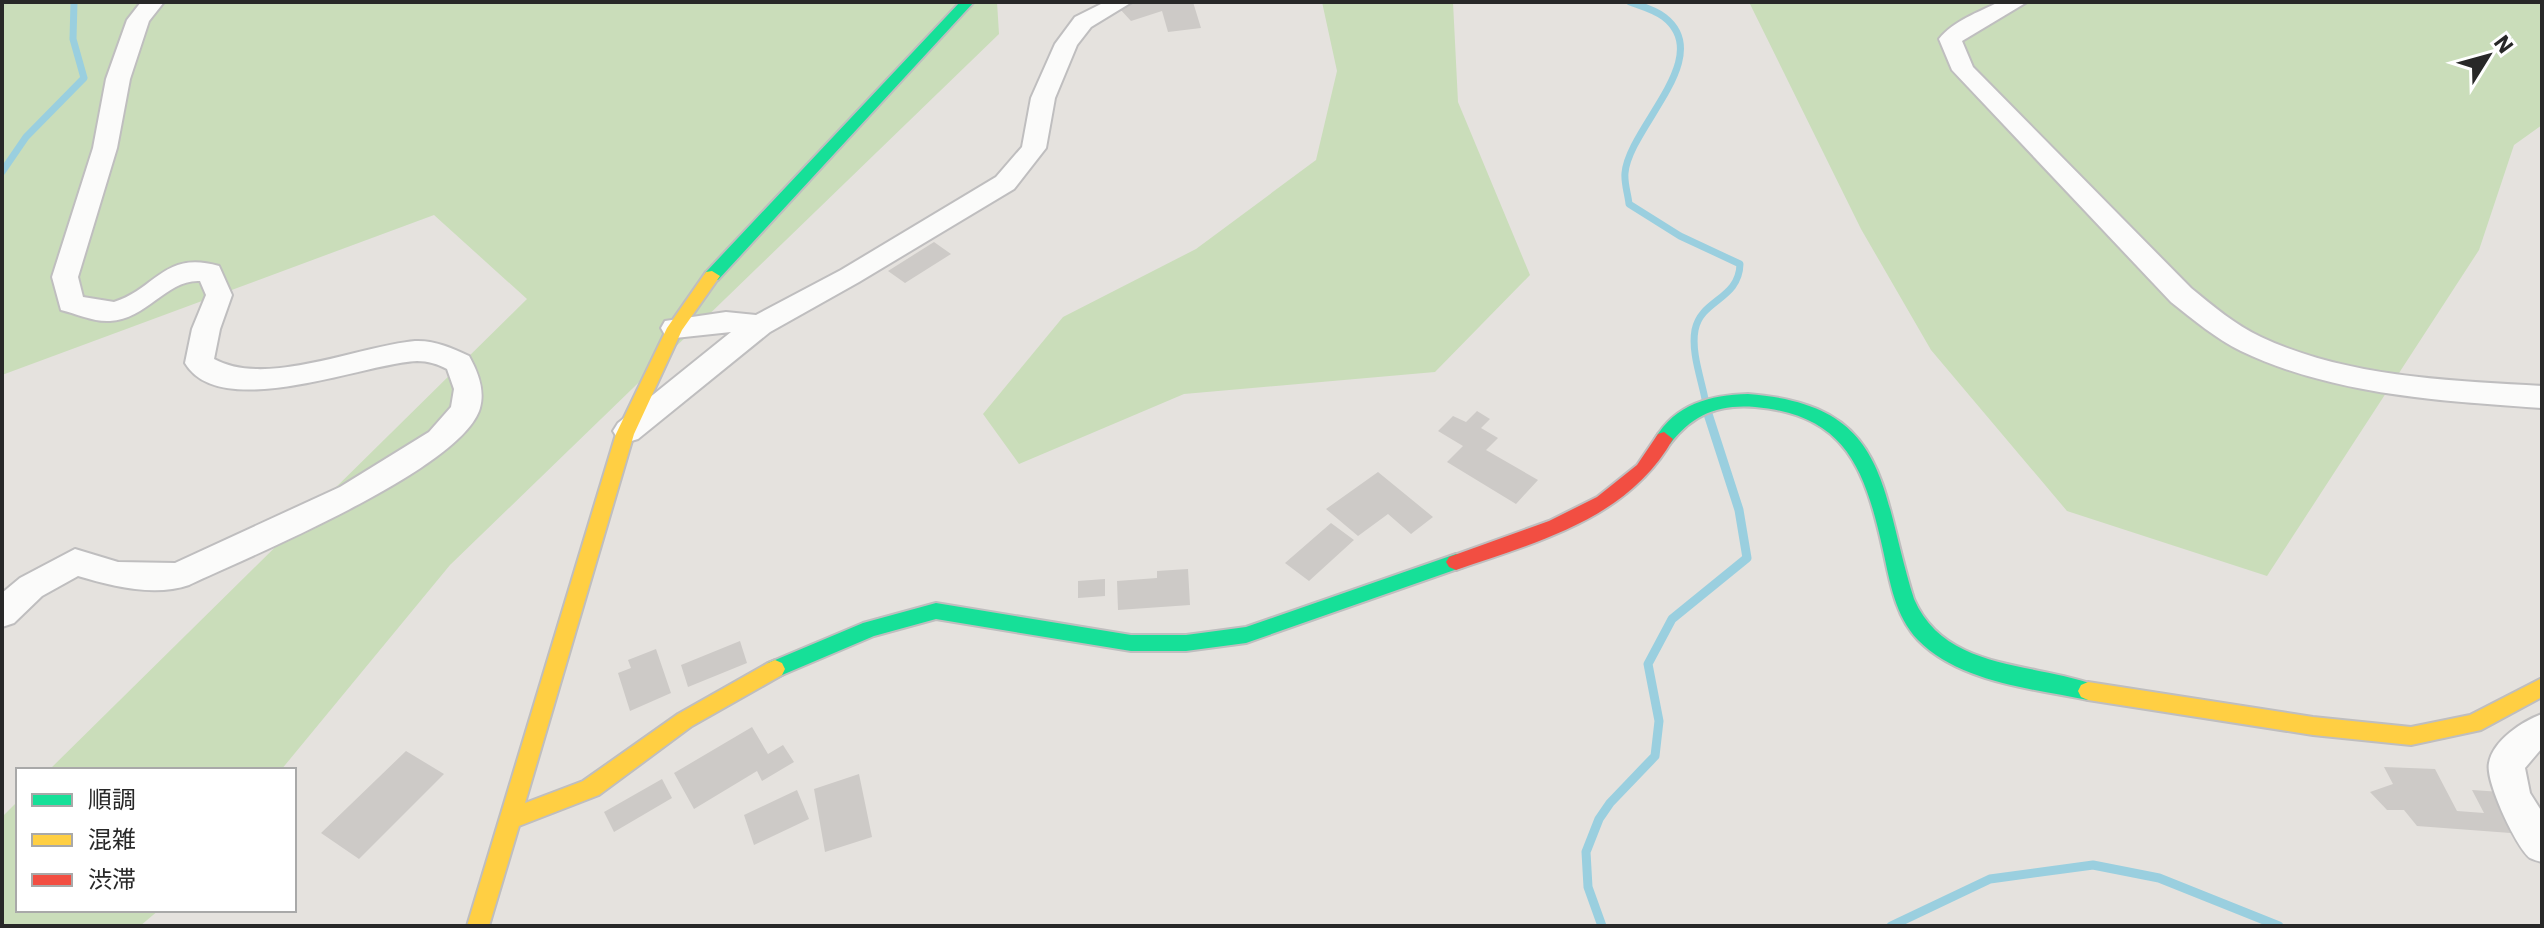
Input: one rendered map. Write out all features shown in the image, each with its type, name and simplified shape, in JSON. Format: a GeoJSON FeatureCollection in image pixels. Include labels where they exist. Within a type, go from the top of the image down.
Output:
{"type":"FeatureCollection","features":[{"type":"Feature","properties":{"kind":"street"},"geometry":{"type":"LineString","coordinates":[[2,613],[31,587],[75,562],[118,575],[178,576],[351,495],[439,440],[465,410],[468,389],[459,363],[429,352],[417,351],[314,373],[226,378],[199,363],[206,329],[219,295],[210,272],[190,269],[173,275],[128,308],[111,312],[71,303],[65,277],[105,148],[118,79],[138,20],[153,2]]}},
{"type":"Feature","properties":{"kind":"street"},"geometry":{"type":"LineString","coordinates":[[478,926],[625,434],[675,328],[717,268],[967,2]]}},
{"type":"Feature","properties":{"kind":"street"},"geometry":{"type":"LineString","coordinates":[[625,434],[714,359],[760,325],[850,276],[1005,183],[1034,148],[1043,98],[1066,44],[1083,22],[1121,2]]}},
{"type":"Feature","properties":{"kind":"street"},"geometry":{"type":"LineString","coordinates":[[2016,2],[1973,23],[1950,39],[1963,70],[2181,295],[2220,327],[2293,360],[2348,374],[2542,397]]}},
{"type":"Feature","properties":{"kind":"street"},"geometry":{"type":"LineString","coordinates":[[675,328],[726,322],[760,325]]}},
{"type":"Feature","properties":{"kind":"street"},"geometry":{"type":"LineString","coordinates":[[511,819],[590,789],[686,719],[740,688],[861,631],[911,617],[936,611],[1131,643],[1186,643],[1246,635],[1292,620],[1537,533],[1580,514],[1626,486],[1645,468],[1671,429],[1690,412],[1718,400],[1772,400],[1817,415],[1847,434],[1868,466],[1891,546],[1902,601],[1931,640],[1957,656],[2013,675],[2112,696],[2313,726],[2411,736],[2474,723],[2542,687]]}},
{"type":"Feature","properties":{"kind":"street"},"geometry":{"type":"LineString","coordinates":[[2542,729],[2526,740],[2506,764],[2513,798],[2542,845]]}},
{"type":"Feature","properties":{"kind":"green space"},"geometry":{"type":"Polygon","coordinates":[[[2,2],[997,2],[999,34],[450,565],[283,768],[51,768],[527,299],[434,215],[2,375],[2,2]]]}},
{"type":"Feature","properties":{"kind":"green space"},"geometry":{"type":"Polygon","coordinates":[[[1322,2],[1453,2],[1458,102],[1530,275],[1435,372],[1184,394],[1019,464],[983,414],[1063,317],[1196,249],[1316,160],[1337,71],[1322,2]]]}},
{"type":"Feature","properties":{"kind":"green space"},"geometry":{"type":"Polygon","coordinates":[[[1749,2],[2542,2],[2542,125],[2514,145],[2479,250],[2267,576],[2067,511],[1931,350],[1861,229],[1749,2]]]}},
{"type":"Feature","properties":{"kind":"green space"},"geometry":{"type":"Polygon","coordinates":[[[16,803],[16,912],[157,912],[140,926],[2,926],[2,817],[16,803]]]}},
{"type":"Feature","properties":{"kind":"building"},"geometry":{"type":"Polygon","coordinates":[[[1138,2],[1193,2],[1201,28],[1168,32],[1162,11],[1131,21],[1119,8],[1138,2]]]}},
{"type":"Feature","properties":{"kind":"building"},"geometry":{"type":"Polygon","coordinates":[[[934,242],[951,254],[905,283],[888,271],[934,242]]]}},
{"type":"Feature","properties":{"kind":"building"},"geometry":{"type":"Polygon","coordinates":[[[1477,411],[1490,419],[1481,428],[1498,438],[1486,450],[1538,480],[1516,504],[1447,462],[1463,446],[1438,431],[1453,416],[1466,422],[1477,411]]]}},
{"type":"Feature","properties":{"kind":"building"},"geometry":{"type":"Polygon","coordinates":[[[1378,472],[1433,517],[1411,534],[1388,514],[1358,536],[1326,509],[1378,472]]]}},
{"type":"Feature","properties":{"kind":"building"},"geometry":{"type":"Polygon","coordinates":[[[1331,523],[1354,540],[1309,581],[1285,563],[1331,523]]]}},
{"type":"Feature","properties":{"kind":"building"},"geometry":{"type":"Polygon","coordinates":[[[1188,569],[1190,605],[1118,610],[1117,581],[1157,578],[1157,571],[1188,569]]]}},
{"type":"Feature","properties":{"kind":"building"},"geometry":{"type":"Polygon","coordinates":[[[1105,579],[1105,596],[1078,598],[1078,581],[1105,579]]]}},
{"type":"Feature","properties":{"kind":"building"},"geometry":{"type":"Polygon","coordinates":[[[740,641],[747,663],[688,687],[681,665],[740,641]]]}},
{"type":"Feature","properties":{"kind":"building"},"geometry":{"type":"Polygon","coordinates":[[[656,649],[671,693],[630,711],[618,673],[631,668],[628,660],[656,649]]]}},
{"type":"Feature","properties":{"kind":"building"},"geometry":{"type":"Polygon","coordinates":[[[752,727],[768,754],[783,745],[794,762],[762,781],[757,771],[694,809],[674,773],[752,727]]]}},
{"type":"Feature","properties":{"kind":"building"},"geometry":{"type":"Polygon","coordinates":[[[406,751],[444,774],[359,859],[321,833],[406,751]]]}},
{"type":"Feature","properties":{"kind":"building"},"geometry":{"type":"Polygon","coordinates":[[[2384,767],[2435,769],[2457,811],[2484,813],[2472,790],[2501,792],[2524,834],[2417,826],[2404,810],[2387,810],[2370,792],[2393,784],[2384,767]]]}},
{"type":"Feature","properties":{"kind":"building"},"geometry":{"type":"Polygon","coordinates":[[[859,774],[872,837],[825,852],[814,789],[859,774]]]}},
{"type":"Feature","properties":{"kind":"building"},"geometry":{"type":"Polygon","coordinates":[[[662,779],[672,798],[614,832],[604,812],[662,779]]]}},
{"type":"Feature","properties":{"kind":"building"},"geometry":{"type":"Polygon","coordinates":[[[797,790],[809,819],[754,845],[744,815],[797,790]]]}},
{"type":"Feature","properties":{"kind":"waterway"},"geometry":{"type":"LineString","coordinates":[[2,172],[26,137],[84,78],[73,39],[74,2]]}},
{"type":"Feature","properties":{"kind":"waterway"},"geometry":{"type":"LineString","coordinates":[[1630,2],[1664,17],[1677,33],[1680,52],[1676,72],[1666,93],[1630,155],[1625,173],[1629,204],[1680,236],[1740,264],[1733,285],[1704,312],[1695,330],[1695,356],[1705,399]]}},
{"type":"Feature","properties":{"kind":"waterway"},"geometry":{"type":"LineString","coordinates":[[1602,926],[1588,887],[1586,852],[1599,819],[1610,803],[1655,756],[1659,721],[1648,664],[1672,619],[1747,558],[1739,510],[1708,414]]}},
{"type":"Feature","properties":{"kind":"waterway"},"geometry":{"type":"LineString","coordinates":[[1891,926],[1990,879],[2093,865],[2159,878],[2279,926]]}},
{"type":"Feature","properties":{"kind":"traffic: fast"},"geometry":{"type":"LineString","coordinates":[[712,276],[967,2]]}},
{"type":"Feature","properties":{"kind":"traffic: fast"},"geometry":{"type":"LineString","coordinates":[[1664,439],[1690,413],[1711,404],[1735,400],[1783,403],[1811,411],[1833,424],[1851,442],[1865,464],[1884,518],[1904,599],[1923,632],[1949,652],[1987,668],[2088,691]]}},
{"type":"Feature","properties":{"kind":"traffic: fast"},"geometry":{"type":"LineString","coordinates":[[775,669],[870,629],[936,611],[1131,643],[1186,643],[1246,635],[1456,562]]}},
{"type":"Feature","properties":{"kind":"traffic: slow"},"geometry":{"type":"LineString","coordinates":[[478,926],[625,434],[675,328],[712,276]]}},
{"type":"Feature","properties":{"kind":"traffic: slow"},"geometry":{"type":"LineString","coordinates":[[511,819],[591,788],[685,720],[775,669]]}},
{"type":"Feature","properties":{"kind":"traffic: slow"},"geometry":{"type":"LineString","coordinates":[[2088,691],[2313,726],[2411,736],[2474,723],[2542,687]]}},
{"type":"Feature","properties":{"kind":"traffic: jam"},"geometry":{"type":"LineString","coordinates":[[1456,562],[1556,526],[1603,502],[1643,470],[1664,439]]}}]}
